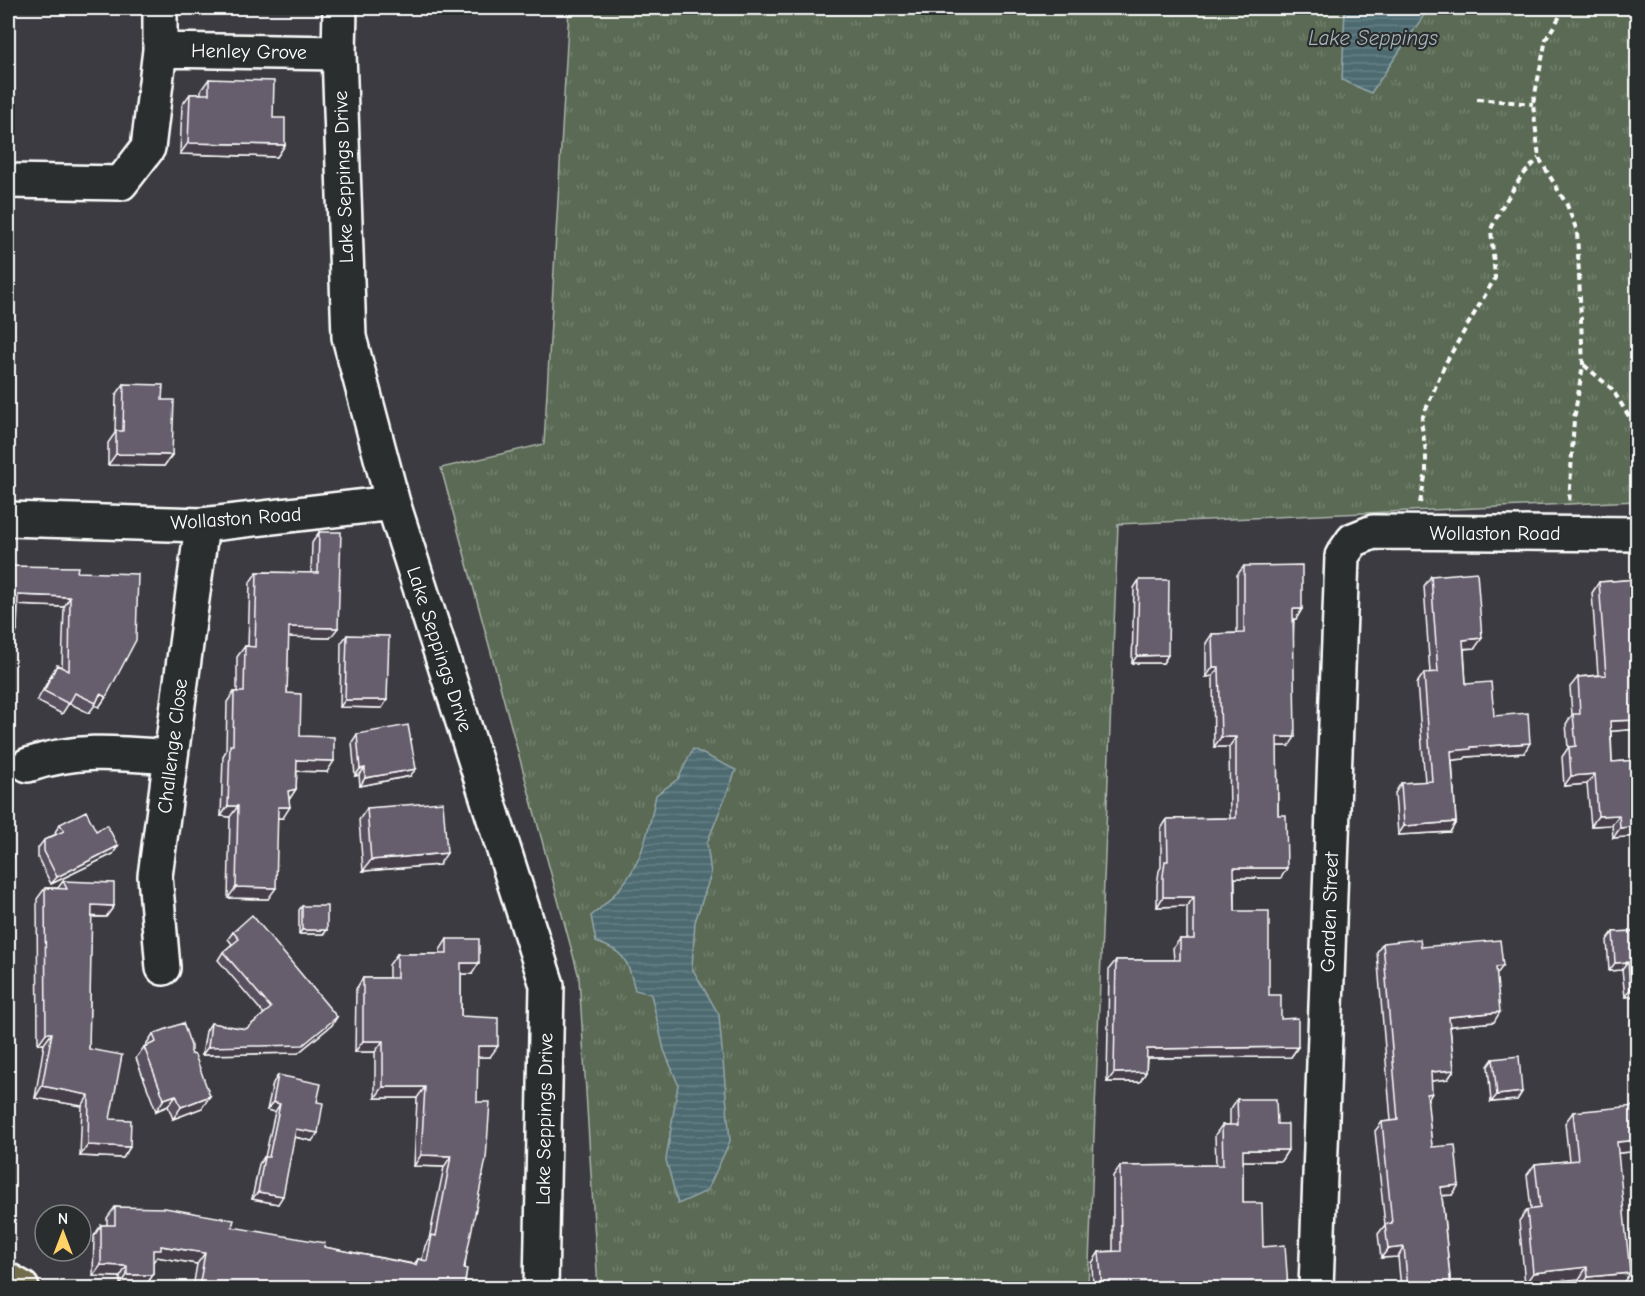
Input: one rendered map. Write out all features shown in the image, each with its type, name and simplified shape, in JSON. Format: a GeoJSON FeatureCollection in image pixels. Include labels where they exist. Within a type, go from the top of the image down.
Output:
{"type":"FeatureCollection","features":[{"type":"Feature","properties":{"kind":"main road"},"geometry":{"type":"LineString","coordinates":[[8,1280],[22,1288]]}},
{"type":"Feature","properties":{"kind":"street"},"geometry":{"type":"LineString","coordinates":[[8,181],[121,183],[148,148],[160,50],[160,8]]}},
{"type":"Feature","properties":{"kind":"street","name":"Lake Seppings Drive"},"geometry":{"type":"LineString","coordinates":[[340,8],[339,53],[349,337],[393,503],[547,985],[541,1288]]}},
{"type":"Feature","properties":{"kind":"street","name":"Henley Grove"},"geometry":{"type":"LineString","coordinates":[[160,50],[339,53]]}},
{"type":"Feature","properties":{"kind":"street","name":"Wollaston Road"},"geometry":{"type":"LineString","coordinates":[[8,519],[202,525],[393,503]]}},
{"type":"Feature","properties":{"kind":"street","name":"Challenge Close"},"geometry":{"type":"LineString","coordinates":[[163,968],[155,876],[202,525]]}},
{"type":"Feature","properties":{"kind":"street","name":"Wollaston Road"},"geometry":{"type":"LineString","coordinates":[[1353,540],[1373,532],[1638,534]]}},
{"type":"Feature","properties":{"kind":"street","name":"Garden Street"},"geometry":{"type":"LineString","coordinates":[[1316,1288],[1342,556],[1353,540]]}},
{"type":"Feature","properties":{"kind":"street"},"geometry":{"type":"LineString","coordinates":[[28,765],[57,755],[78,753],[108,752],[170,756]]}},
{"type":"Feature","properties":{"kind":"path"},"geometry":{"type":"LineString","coordinates":[[1565,8],[1546,39],[1533,104],[1539,158],[1567,205],[1577,231],[1583,364],[1574,419],[1567,533]]}},
{"type":"Feature","properties":{"kind":"path"},"geometry":{"type":"LineString","coordinates":[[1477,99],[1533,104]]}},
{"type":"Feature","properties":{"kind":"path"},"geometry":{"type":"LineString","coordinates":[[1415,532],[1426,472],[1426,452],[1421,421],[1445,364],[1495,278],[1491,229],[1521,177],[1539,158]]}},
{"type":"Feature","properties":{"kind":"path"},"geometry":{"type":"LineString","coordinates":[[1583,364],[1611,389],[1638,431]]}},
{"type":"Feature","properties":{"kind":"green space"},"geometry":{"type":"Polygon","coordinates":[[[569,8],[1637,8],[1637,501],[1118,524],[1088,1288],[598,1288],[579,977],[441,468],[544,444],[569,8]]]}},
{"type":"Feature","properties":{"kind":"water","name":"Lake Seppings"},"geometry":{"type":"Polygon","coordinates":[[[1345,8],[1429,8],[1371,93],[1342,80],[1345,8]]]}},
{"type":"Feature","properties":{"kind":"water"},"geometry":{"type":"Polygon","coordinates":[[[693,749],[736,770],[707,843],[711,874],[695,922],[692,968],[719,1015],[730,1141],[707,1191],[678,1204],[666,1160],[678,1084],[664,1050],[651,994],[635,990],[624,958],[614,950],[596,942],[591,916],[619,889],[637,863],[656,795],[678,779],[693,749]]]}},
{"type":"Feature","properties":{"kind":"building"},"geometry":{"type":"Polygon","coordinates":[[[209,79],[274,81],[273,118],[285,118],[285,145],[188,143],[190,94],[209,94],[209,79]]]}},
{"type":"Feature","properties":{"kind":"building"},"geometry":{"type":"Polygon","coordinates":[[[124,384],[163,385],[162,400],[174,400],[172,455],[116,454],[116,431],[123,431],[124,384]]]}},
{"type":"Feature","properties":{"kind":"building"},"geometry":{"type":"Polygon","coordinates":[[[319,532],[341,532],[338,628],[289,627],[287,693],[301,694],[300,736],[334,737],[334,761],[297,760],[296,789],[288,791],[290,807],[278,807],[276,888],[236,887],[238,806],[228,806],[230,745],[233,745],[234,692],[244,692],[245,646],[255,647],[257,572],[318,573],[319,532]]]}},
{"type":"Feature","properties":{"kind":"building"},"geometry":{"type":"Polygon","coordinates":[[[1302,565],[1302,609],[1293,609],[1295,737],[1277,737],[1278,815],[1286,815],[1287,868],[1234,868],[1235,911],[1269,911],[1269,995],[1281,995],[1281,1019],[1298,1018],[1298,1047],[1147,1049],[1146,1072],[1114,1073],[1116,960],[1180,960],[1180,939],[1194,939],[1194,897],[1163,897],[1165,861],[1168,861],[1167,819],[1236,818],[1236,737],[1221,737],[1219,667],[1213,667],[1212,634],[1244,633],[1244,566],[1302,565]]]}},
{"type":"Feature","properties":{"kind":"building"},"geometry":{"type":"Polygon","coordinates":[[[8,566],[78,567],[77,572],[138,574],[136,640],[106,697],[100,694],[96,703],[75,693],[69,704],[44,691],[57,665],[69,671],[70,597],[18,595],[17,631],[8,631],[8,566]]]}},
{"type":"Feature","properties":{"kind":"building"},"geometry":{"type":"Polygon","coordinates":[[[1477,572],[1482,638],[1463,640],[1466,684],[1491,682],[1494,716],[1528,713],[1530,743],[1471,747],[1471,749],[1451,751],[1456,822],[1404,826],[1401,783],[1432,781],[1424,673],[1438,672],[1431,576],[1477,572]]]}},
{"type":"Feature","properties":{"kind":"building"},"geometry":{"type":"Polygon","coordinates":[[[1638,579],[1638,720],[1610,721],[1612,762],[1638,760],[1638,826],[1620,828],[1619,815],[1598,816],[1595,774],[1571,776],[1569,747],[1576,746],[1573,714],[1580,714],[1578,677],[1606,675],[1599,582],[1638,579]]]}},
{"type":"Feature","properties":{"kind":"building"},"geometry":{"type":"Polygon","coordinates":[[[1139,580],[1169,580],[1168,655],[1137,656],[1139,580]]]}},
{"type":"Feature","properties":{"kind":"building"},"geometry":{"type":"Polygon","coordinates":[[[347,635],[389,636],[387,700],[345,700],[347,635]]]}},
{"type":"Feature","properties":{"kind":"building"},"geometry":{"type":"Polygon","coordinates":[[[408,725],[416,769],[365,778],[365,768],[360,769],[357,734],[408,725]]]}},
{"type":"Feature","properties":{"kind":"building"},"geometry":{"type":"Polygon","coordinates":[[[443,802],[447,853],[371,860],[367,808],[443,802]]]}},
{"type":"Feature","properties":{"kind":"building"},"geometry":{"type":"Polygon","coordinates":[[[86,811],[96,831],[107,825],[118,846],[57,877],[44,851],[44,840],[64,831],[60,824],[86,811]]]}},
{"type":"Feature","properties":{"kind":"building"},"geometry":{"type":"Polygon","coordinates":[[[8,853],[14,857],[8,868],[8,853]]]}},
{"type":"Feature","properties":{"kind":"building"},"geometry":{"type":"Polygon","coordinates":[[[63,881],[114,883],[114,906],[92,905],[89,1049],[122,1055],[110,1119],[131,1120],[130,1147],[88,1145],[89,1095],[42,1086],[52,1033],[46,1033],[45,888],[67,889],[63,881]]]}},
{"type":"Feature","properties":{"kind":"building"},"geometry":{"type":"Polygon","coordinates":[[[8,901],[14,905],[8,916],[8,901]]]}},
{"type":"Feature","properties":{"kind":"building"},"geometry":{"type":"Polygon","coordinates":[[[302,906],[327,906],[327,930],[302,930],[302,906]]]}},
{"type":"Feature","properties":{"kind":"building"},"geometry":{"type":"Polygon","coordinates":[[[252,915],[337,1017],[303,1045],[208,1047],[211,1023],[246,1029],[271,1008],[223,952],[239,939],[233,932],[252,915]]]}},
{"type":"Feature","properties":{"kind":"building"},"geometry":{"type":"Polygon","coordinates":[[[1638,931],[1638,989],[1630,989],[1628,962],[1615,963],[1613,932],[1638,931]]]}},
{"type":"Feature","properties":{"kind":"building"},"geometry":{"type":"Polygon","coordinates":[[[447,939],[479,939],[479,963],[461,963],[461,1016],[498,1018],[498,1046],[478,1046],[477,1102],[490,1102],[486,1159],[464,1268],[467,1269],[464,1288],[236,1288],[200,1282],[205,1253],[161,1246],[161,1250],[153,1250],[153,1275],[127,1275],[127,1266],[101,1265],[101,1225],[115,1225],[115,1207],[165,1208],[234,1220],[232,1227],[325,1243],[324,1247],[416,1265],[418,1259],[427,1261],[432,1235],[436,1236],[451,1156],[421,1155],[425,1087],[383,1087],[383,1041],[363,1041],[363,978],[397,978],[397,954],[447,954],[447,939]]]}},
{"type":"Feature","properties":{"kind":"building"},"geometry":{"type":"Polygon","coordinates":[[[1420,939],[1421,947],[1500,940],[1503,966],[1496,967],[1500,1012],[1449,1017],[1454,1070],[1431,1072],[1432,1093],[1427,1094],[1432,1147],[1455,1145],[1459,1185],[1441,1187],[1451,1288],[1408,1288],[1404,1247],[1388,1249],[1385,1224],[1392,1223],[1382,1122],[1398,1120],[1383,943],[1420,939]]]}},
{"type":"Feature","properties":{"kind":"building"},"geometry":{"type":"Polygon","coordinates":[[[183,1023],[191,1046],[191,1054],[195,1055],[210,1096],[181,1107],[176,1095],[164,1099],[144,1047],[156,1042],[153,1034],[183,1023]]]}},
{"type":"Feature","properties":{"kind":"building"},"geometry":{"type":"Polygon","coordinates":[[[1519,1056],[1522,1092],[1497,1095],[1493,1059],[1519,1056]]]}},
{"type":"Feature","properties":{"kind":"building"},"geometry":{"type":"Polygon","coordinates":[[[278,1075],[321,1084],[317,1102],[323,1103],[318,1133],[296,1129],[283,1196],[258,1192],[264,1157],[269,1157],[280,1104],[273,1102],[278,1075]]]}},
{"type":"Feature","properties":{"kind":"building"},"geometry":{"type":"Polygon","coordinates":[[[1237,1099],[1276,1099],[1277,1124],[1288,1124],[1288,1150],[1243,1150],[1243,1203],[1262,1203],[1263,1247],[1285,1245],[1288,1288],[1102,1288],[1099,1252],[1121,1251],[1120,1166],[1223,1165],[1222,1125],[1238,1125],[1237,1099]]]}},
{"type":"Feature","properties":{"kind":"building"},"geometry":{"type":"Polygon","coordinates":[[[1635,1106],[1638,1140],[1617,1142],[1630,1273],[1588,1277],[1587,1267],[1533,1273],[1527,1210],[1540,1208],[1535,1164],[1578,1160],[1573,1112],[1635,1106]]]}}]}
